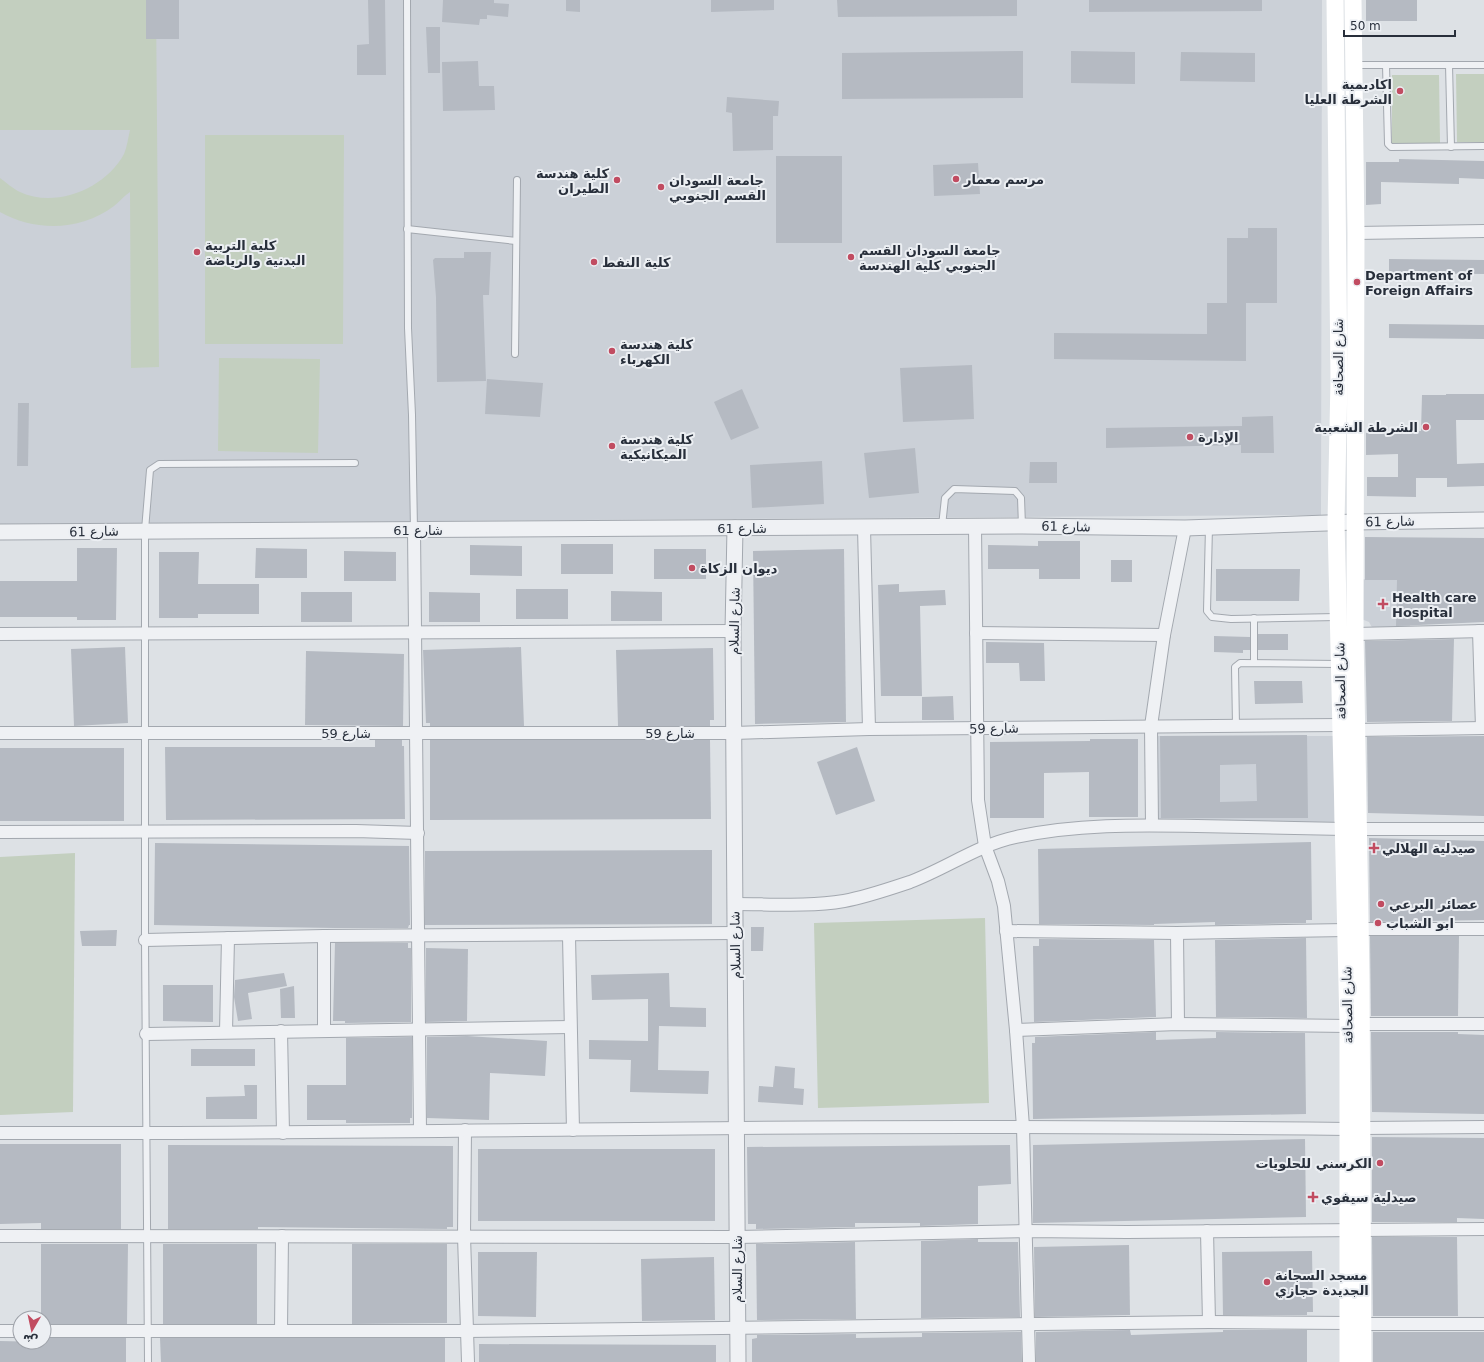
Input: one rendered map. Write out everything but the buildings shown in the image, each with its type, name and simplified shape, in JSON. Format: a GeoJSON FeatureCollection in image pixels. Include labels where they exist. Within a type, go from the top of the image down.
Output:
{"type":"FeatureCollection","features":[{"type":"Feature","properties":{"kind":"main road","name":"شارع الصحافة"},"geometry":{"type":"LineString","coordinates":[[1335,0],[1345,65],[1356,233],[1356,634],[1348,728]]}},
{"type":"Feature","properties":{"kind":"main road","name":"شارع الصحافة"},"geometry":{"type":"LineString","coordinates":[[1353,0],[1345,65],[1336,522],[1340,664],[1348,728],[1351,829],[1356,1323],[1363,1362]]}},
{"type":"Feature","properties":{"kind":"main road","name":"شارع الصحافة"},"geometry":{"type":"LineString","coordinates":[[1348,1362],[1356,1323]]}},
{"type":"Feature","properties":{"kind":"street"},"geometry":{"type":"LineString","coordinates":[[1356,233],[1484,231]]}},
{"type":"Feature","properties":{"kind":"street","name":"شارع 61"},"geometry":{"type":"LineString","coordinates":[[0,532],[145,530],[864,528],[942,526],[1186,528],[1336,522],[1484,520]]}},
{"type":"Feature","properties":{"kind":"street"},"geometry":{"type":"LineString","coordinates":[[975,526],[976,728],[978,800],[985,846],[998,881],[1004,906],[1016,1030],[1023,1127],[1029,1362]]}},
{"type":"Feature","properties":{"kind":"street","name":"شارع السلام"},"geometry":{"type":"LineString","coordinates":[[735,528],[733,631],[738,1362]]}},
{"type":"Feature","properties":{"kind":"street"},"geometry":{"type":"LineString","coordinates":[[864,528],[869,729]]}},
{"type":"Feature","properties":{"kind":"street"},"geometry":{"type":"LineString","coordinates":[[1152,826],[1151,726],[1164,635],[1186,528]]}},
{"type":"Feature","properties":{"kind":"street"},"geometry":{"type":"LineString","coordinates":[[414,530],[420,1130]]}},
{"type":"Feature","properties":{"kind":"street"},"geometry":{"type":"LineString","coordinates":[[0,634],[733,631]]}},
{"type":"Feature","properties":{"kind":"street"},"geometry":{"type":"LineString","coordinates":[[1356,634],[1482,631],[1483,728]]}},
{"type":"Feature","properties":{"kind":"street"},"geometry":{"type":"LineString","coordinates":[[976,633],[1164,635]]}},
{"type":"Feature","properties":{"kind":"street","name":"شارع 59"},"geometry":{"type":"LineString","coordinates":[[0,733],[734,733],[869,729],[1151,726],[1483,728]]}},
{"type":"Feature","properties":{"kind":"street"},"geometry":{"type":"LineString","coordinates":[[735,904],[826,903],[844,901],[910,882],[942,868],[985,846],[1016,837],[1080,828],[1152,826],[1351,829],[1484,829]]}},
{"type":"Feature","properties":{"kind":"street"},"geometry":{"type":"LineString","coordinates":[[0,832],[356,831],[418,833]]}},
{"type":"Feature","properties":{"kind":"street"},"geometry":{"type":"LineString","coordinates":[[1006,931],[1177,933],[1353,929],[1484,929]]}},
{"type":"Feature","properties":{"kind":"street"},"geometry":{"type":"LineString","coordinates":[[1177,933],[1178,1024]]}},
{"type":"Feature","properties":{"kind":"street"},"geometry":{"type":"LineString","coordinates":[[145,940],[324,936],[735,934]]}},
{"type":"Feature","properties":{"kind":"street"},"geometry":{"type":"LineString","coordinates":[[324,936],[324,1031]]}},
{"type":"Feature","properties":{"kind":"street"},"geometry":{"type":"LineString","coordinates":[[569,936],[573,1130]]}},
{"type":"Feature","properties":{"kind":"street"},"geometry":{"type":"LineString","coordinates":[[226,1032],[228,938]]}},
{"type":"Feature","properties":{"kind":"street"},"geometry":{"type":"LineString","coordinates":[[1016,1030],[1178,1024],[1484,1024]]}},
{"type":"Feature","properties":{"kind":"street"},"geometry":{"type":"LineString","coordinates":[[146,1034],[570,1026]]}},
{"type":"Feature","properties":{"kind":"street"},"geometry":{"type":"LineString","coordinates":[[281,1031],[283,1133]]}},
{"type":"Feature","properties":{"kind":"street"},"geometry":{"type":"LineString","coordinates":[[0,1133],[147,1134],[420,1130],[737,1128],[1484,1127]]}},
{"type":"Feature","properties":{"kind":"street"},"geometry":{"type":"LineString","coordinates":[[465,1130],[464,1236],[468,1362]]}},
{"type":"Feature","properties":{"kind":"street"},"geometry":{"type":"LineString","coordinates":[[0,1236],[737,1236],[1026,1231],[1484,1229]]}},
{"type":"Feature","properties":{"kind":"street"},"geometry":{"type":"LineString","coordinates":[[1207,1231],[1209,1322]]}},
{"type":"Feature","properties":{"kind":"street"},"geometry":{"type":"LineString","coordinates":[[280,1330],[282,1236]]}},
{"type":"Feature","properties":{"kind":"street"},"geometry":{"type":"LineString","coordinates":[[52,1331],[468,1331],[1209,1322],[1484,1324]]}},
{"type":"Feature","properties":{"kind":"street"},"geometry":{"type":"LineString","coordinates":[[0,1331],[12,1331]]}},
{"type":"Feature","properties":{"kind":"lane"},"geometry":{"type":"LineString","coordinates":[[407,0],[408,328],[412,415],[414,530]]}},
{"type":"Feature","properties":{"kind":"lane"},"geometry":{"type":"LineString","coordinates":[[1345,65],[1484,66]]}},
{"type":"Feature","properties":{"kind":"lane"},"geometry":{"type":"LineString","coordinates":[[1386,65],[1388,144],[1396,148],[1484,146]]}},
{"type":"Feature","properties":{"kind":"lane"},"geometry":{"type":"LineString","coordinates":[[1449,65],[1451,147]]}},
{"type":"Feature","properties":{"kind":"lane"},"geometry":{"type":"LineString","coordinates":[[515,354],[517,180]]}},
{"type":"Feature","properties":{"kind":"lane"},"geometry":{"type":"LineString","coordinates":[[408,229],[516,241]]}},
{"type":"Feature","properties":{"kind":"lane"},"geometry":{"type":"LineString","coordinates":[[148,1362],[145,940],[145,530],[150,470],[159,464],[355,463]]}},
{"type":"Feature","properties":{"kind":"lane"},"geometry":{"type":"LineString","coordinates":[[942,526],[945,498],[954,489],[1015,491],[1022,498],[1022,526]]}},
{"type":"Feature","properties":{"kind":"lane"},"geometry":{"type":"LineString","coordinates":[[1209,527],[1207,611],[1212,617],[1254,618],[1338,616]]}},
{"type":"Feature","properties":{"kind":"lane"},"geometry":{"type":"LineString","coordinates":[[1254,618],[1254,663]]}},
{"type":"Feature","properties":{"kind":"lane"},"geometry":{"type":"LineString","coordinates":[[1236,726],[1236,667],[1240,663],[1340,664]]}},
{"type":"Feature","properties":{"kind":"shaded area","name":"جامعة السودان القسم الجنوبي كلية الهندسة"},"geometry":{"type":"Polygon","coordinates":[[[0,0],[1322,0],[1321,515],[0,524],[0,0]]]}},
{"type":"Feature","properties":{"kind":"shaded area","name":"Health care Hospital"},"geometry":{"type":"Polygon","coordinates":[[[1356,579],[1409,580],[1410,630],[1374,631],[1369,622],[1356,617],[1356,579]]]}},
{"type":"Feature","properties":{"kind":"shaded area"},"geometry":{"type":"Polygon","coordinates":[[[1156,736],[1334,736],[1334,825],[1157,822],[1156,736]]]}},
{"type":"Feature","properties":{"kind":"green space"},"geometry":{"type":"Polygon","coordinates":[[[0,0],[156,0],[159,367],[131,368],[130,192],[114,206],[101,214],[73,224],[58,226],[28,223],[14,219],[0,212],[0,178],[17,191],[34,197],[49,198],[79,192],[105,177],[116,166],[124,154],[130,130],[0,130],[0,0]]]}},
{"type":"Feature","properties":{"kind":"green space"},"geometry":{"type":"Polygon","coordinates":[[[1456,74],[1484,74],[1484,142],[1457,142],[1456,74]]]}},
{"type":"Feature","properties":{"kind":"green space"},"geometry":{"type":"Polygon","coordinates":[[[1392,75],[1439,75],[1440,143],[1392,143],[1392,75]]]}},
{"type":"Feature","properties":{"kind":"green space"},"geometry":{"type":"Polygon","coordinates":[[[205,135],[344,135],[343,344],[205,344],[205,135]]]}},
{"type":"Feature","properties":{"kind":"green space"},"geometry":{"type":"Polygon","coordinates":[[[219,358],[320,359],[318,453],[218,451],[219,358]]]}},
{"type":"Feature","properties":{"kind":"green space"},"geometry":{"type":"Polygon","coordinates":[[[75,853],[73,1112],[0,1115],[0,857],[75,853]]]}},
{"type":"Feature","properties":{"kind":"green space"},"geometry":{"type":"Polygon","coordinates":[[[985,918],[989,1103],[818,1108],[814,923],[985,918]]]}},
{"type":"Feature","properties":{"kind":"place","name":"اكاديمية الشرطة العليا"},"geometry":{"type":"Point","coordinates":[1400,91]}},
{"type":"Feature","properties":{"kind":"place","name":"مرسم معمار"},"geometry":{"type":"Point","coordinates":[956,179]}},
{"type":"Feature","properties":{"kind":"place","name":"كلية هندسة الطيران"},"geometry":{"type":"Point","coordinates":[617,180]}},
{"type":"Feature","properties":{"kind":"place","name":"جامعة السودان القسم الجنوبي"},"geometry":{"type":"Point","coordinates":[661,187]}},
{"type":"Feature","properties":{"kind":"place","name":"كلية التربية البدنية والرياضة"},"geometry":{"type":"Point","coordinates":[197,252]}},
{"type":"Feature","properties":{"kind":"place","name":"جامعة السودان القسم الجنوبي كلية الهندسة"},"geometry":{"type":"Point","coordinates":[851,257]}},
{"type":"Feature","properties":{"kind":"place","name":"كلية النفط"},"geometry":{"type":"Point","coordinates":[594,262]}},
{"type":"Feature","properties":{"kind":"place","name":"Department of Foreign Affairs"},"geometry":{"type":"Point","coordinates":[1357,282]}},
{"type":"Feature","properties":{"kind":"place","name":"كلية هندسة الكهرباء"},"geometry":{"type":"Point","coordinates":[612,351]}},
{"type":"Feature","properties":{"kind":"place","name":"الشرطة الشعبية"},"geometry":{"type":"Point","coordinates":[1426,427]}},
{"type":"Feature","properties":{"kind":"place","name":"الإدارة"},"geometry":{"type":"Point","coordinates":[1190,437]}},
{"type":"Feature","properties":{"kind":"place","name":"كلية هندسة الميكانيكية"},"geometry":{"type":"Point","coordinates":[612,446]}},
{"type":"Feature","properties":{"kind":"place","name":"ديوان الزكاة"},"geometry":{"type":"Point","coordinates":[692,568]}},
{"type":"Feature","properties":{"kind":"place","name":"Health care Hospital"},"geometry":{"type":"Point","coordinates":[1383,604]}},
{"type":"Feature","properties":{"kind":"place","name":"صيدلية الهلالي"},"geometry":{"type":"Point","coordinates":[1374,848]}},
{"type":"Feature","properties":{"kind":"place","name":"عصائر البرعي"},"geometry":{"type":"Point","coordinates":[1381,904]}},
{"type":"Feature","properties":{"kind":"place","name":"ابو الشباب"},"geometry":{"type":"Point","coordinates":[1378,923]}},
{"type":"Feature","properties":{"kind":"place","name":"الكرسني للحلويات"},"geometry":{"type":"Point","coordinates":[1380,1163]}},
{"type":"Feature","properties":{"kind":"place","name":"صيدلية سيفوي"},"geometry":{"type":"Point","coordinates":[1313,1197]}},
{"type":"Feature","properties":{"kind":"place","name":"مسجد السجانة الجديدة حجازي"},"geometry":{"type":"Point","coordinates":[1267,1282]}}]}
